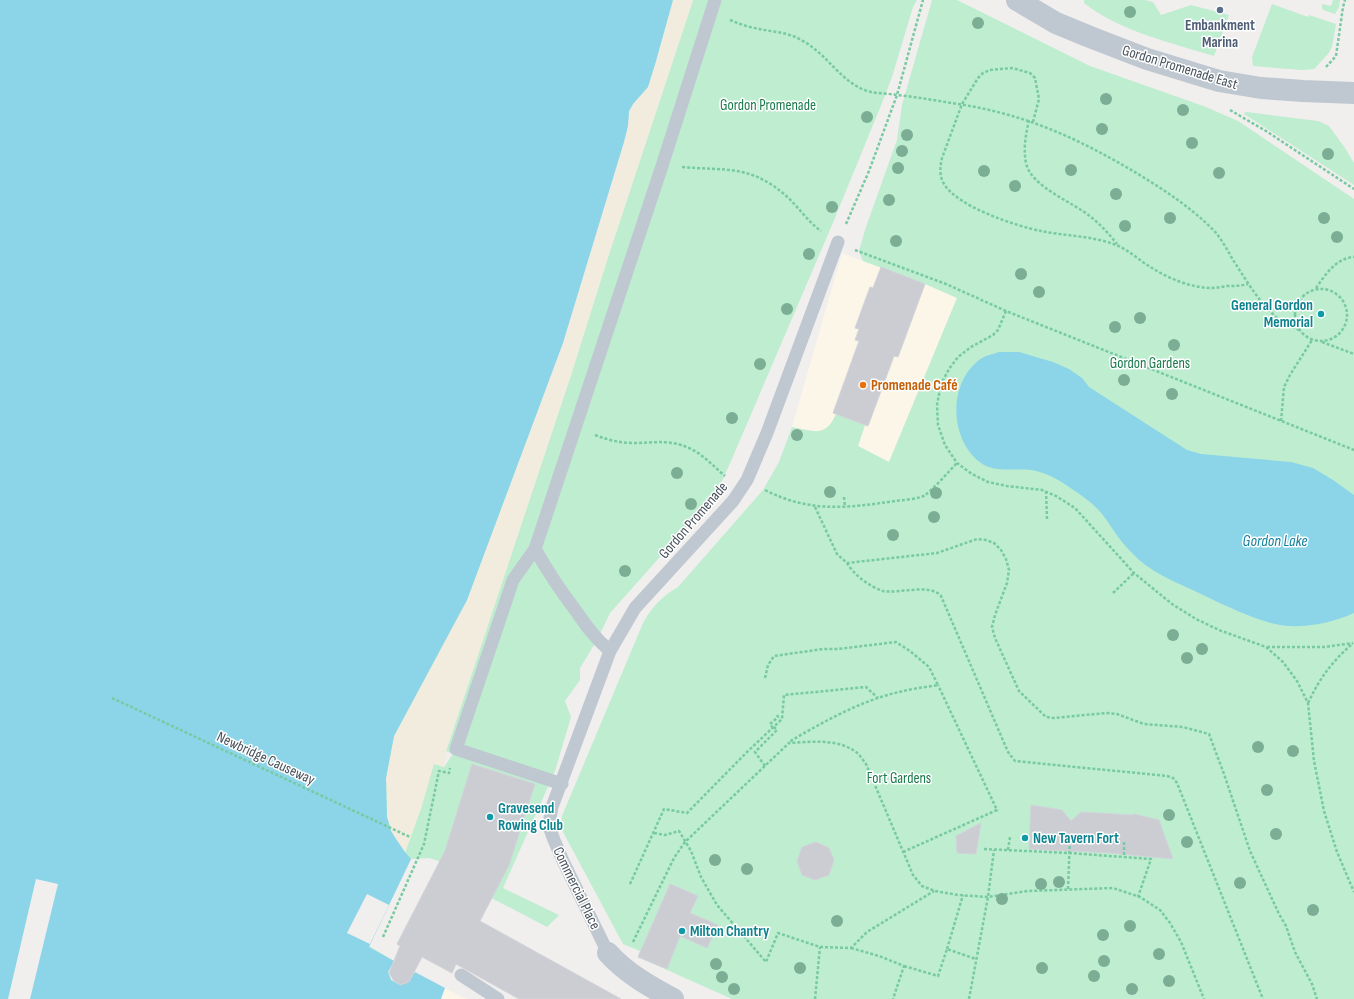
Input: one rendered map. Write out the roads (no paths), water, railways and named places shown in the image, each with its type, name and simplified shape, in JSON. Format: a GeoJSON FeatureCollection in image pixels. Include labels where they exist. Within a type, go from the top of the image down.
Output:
{"type":"FeatureCollection","features":[{"type":"Feature","properties":{"kind":"street","name":"Gordon Promenade East"},"geometry":{"type":"LineString","coordinates":[[1017,0],[1056,23],[1084,35],[1147,59],[1219,81],[1261,88],[1354,93]]}},
{"type":"Feature","properties":{"kind":"street","name":"Commercial Place"},"geometry":{"type":"LineString","coordinates":[[614,951],[620,966],[648,986],[673,999]]}},
{"type":"Feature","properties":{"kind":"lane"},"geometry":{"type":"LineString","coordinates":[[562,784],[456,749],[513,580],[535,549],[662,166],[713,6]]}},
{"type":"Feature","properties":{"kind":"lane","name":"Gordon Promenade"},"geometry":{"type":"LineString","coordinates":[[562,784],[610,650],[635,608],[732,502],[744,483],[767,433],[838,242]]}},
{"type":"Feature","properties":{"kind":"lane"},"geometry":{"type":"LineString","coordinates":[[535,549],[551,578],[597,640],[610,650]]}},
{"type":"Feature","properties":{"kind":"lane","name":"Commercial Place"},"geometry":{"type":"LineString","coordinates":[[562,784],[552,807],[550,829],[562,861],[614,951]]}},
{"type":"Feature","properties":{"kind":"lane"},"geometry":{"type":"LineString","coordinates":[[461,975],[498,999]]}},
{"type":"Feature","properties":{"kind":"water"},"geometry":{"type":"Polygon","coordinates":[[[0,0],[673,0],[648,87],[633,104],[629,111],[628,126],[624,142],[563,343],[467,600],[394,736],[386,778],[387,817],[391,831],[411,859],[369,947],[394,961],[388,972],[391,980],[398,984],[408,982],[415,972],[445,988],[441,999],[0,999],[0,0]]]}},
{"type":"Feature","properties":{"kind":"water","name":"Gordon Lake"},"geometry":{"type":"Polygon","coordinates":[[[999,352],[1019,352],[1053,362],[1069,369],[1082,378],[1089,387],[1187,450],[1201,454],[1291,462],[1313,468],[1354,495],[1354,613],[1338,619],[1306,626],[1279,625],[1244,614],[1168,579],[1145,565],[1123,544],[1104,516],[1087,499],[1065,484],[1046,474],[1036,471],[998,469],[981,463],[970,452],[962,440],[956,410],[958,395],[963,380],[971,368],[982,358],[999,352]]]}},
{"type":"Feature","properties":{"kind":"place","name":"Embankment Marina"},"geometry":{"type":"Point","coordinates":[1220,10]}},
{"type":"Feature","properties":{"kind":"place","name":"General Gordon Memorial"},"geometry":{"type":"Point","coordinates":[1321,314]}},
{"type":"Feature","properties":{"kind":"place","name":"Promenade Café"},"geometry":{"type":"Point","coordinates":[863,385]}},
{"type":"Feature","properties":{"kind":"place","name":"Gravesend Rowing Club"},"geometry":{"type":"Point","coordinates":[490,817]}},
{"type":"Feature","properties":{"kind":"place","name":"New Tavern Fort"},"geometry":{"type":"Point","coordinates":[1025,838]}},
{"type":"Feature","properties":{"kind":"place","name":"Milton Chantry"},"geometry":{"type":"Point","coordinates":[682,931]}},
{"type":"Feature","properties":{"kind":"park label","name":"Gordon Gardens"},"geometry":{"type":"Point","coordinates":[1150,363]}},
{"type":"Feature","properties":{"kind":"park label","name":"Fort Gardens"},"geometry":{"type":"Point","coordinates":[899,778]}}]}
